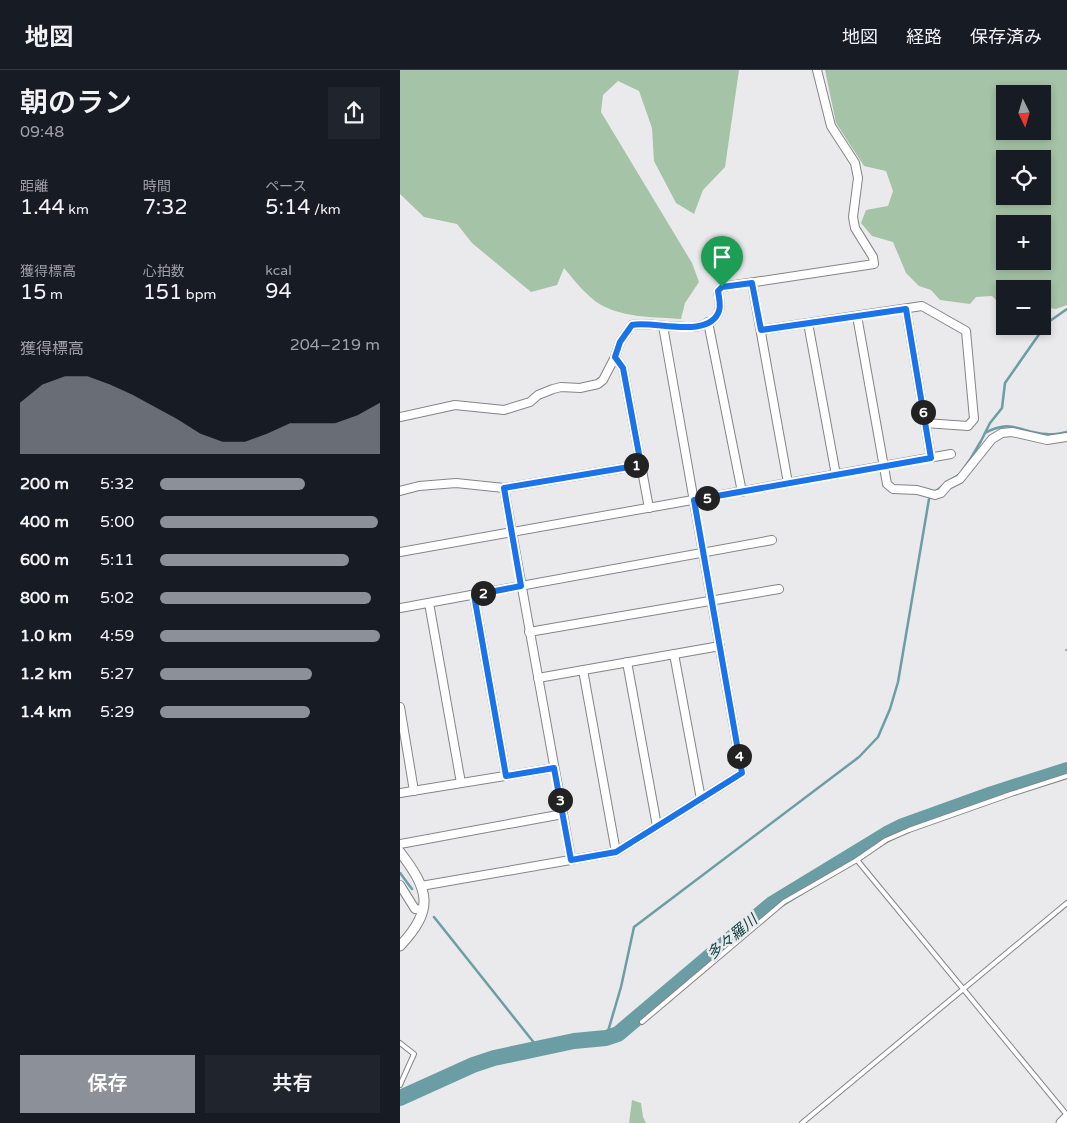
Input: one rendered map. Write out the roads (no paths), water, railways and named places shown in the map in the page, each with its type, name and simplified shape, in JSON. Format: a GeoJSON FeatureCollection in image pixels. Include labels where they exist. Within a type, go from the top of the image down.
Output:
{"type":"FeatureCollection","features":[{"type":"Feature","properties":{"kind":"street"},"geometry":{"type":"LineString","coordinates":[[400,417],[455,405],[504,410],[521,406],[530,402],[538,395],[553,389],[561,387],[580,388],[598,384],[603,380],[615,357],[620,342],[632,325],[650,323],[680,328],[700,325],[713,320],[720,310],[718,291],[722,287],[874,264],[873,257],[855,228],[853,217],[858,178],[855,163],[831,126],[817,70]]}},
{"type":"Feature","properties":{"kind":"street"},"geometry":{"type":"LineString","coordinates":[[752,283],[788,483]]}},
{"type":"Feature","properties":{"kind":"street"},"geometry":{"type":"LineString","coordinates":[[761,330],[922,306],[966,331],[974,419],[968,426],[925,423]]}},
{"type":"Feature","properties":{"kind":"street"},"geometry":{"type":"LineString","coordinates":[[906,309],[931,458]]}},
{"type":"Feature","properties":{"kind":"street"},"geometry":{"type":"LineString","coordinates":[[857,316],[887,484],[893,489],[917,490],[932,494],[941,493],[948,485],[960,479],[992,439],[1002,433],[1012,432],[1047,440],[1067,437]]}},
{"type":"Feature","properties":{"kind":"street"},"geometry":{"type":"LineString","coordinates":[[708,322],[742,492]]}},
{"type":"Feature","properties":{"kind":"street"},"geometry":{"type":"LineString","coordinates":[[808,323],[836,475]]}},
{"type":"Feature","properties":{"kind":"street"},"geometry":{"type":"LineString","coordinates":[[421,886],[616,852],[742,773],[663,326]]}},
{"type":"Feature","properties":{"kind":"street"},"geometry":{"type":"LineString","coordinates":[[615,357],[623,368],[649,508]]}},
{"type":"Feature","properties":{"kind":"street"},"geometry":{"type":"LineString","coordinates":[[400,552],[951,454]]}},
{"type":"Feature","properties":{"kind":"street"},"geometry":{"type":"LineString","coordinates":[[400,491],[419,486],[456,483],[504,488],[641,465]]}},
{"type":"Feature","properties":{"kind":"street"},"geometry":{"type":"LineString","coordinates":[[504,488],[571,860]]}},
{"type":"Feature","properties":{"kind":"street"},"geometry":{"type":"LineString","coordinates":[[400,608],[772,540]]}},
{"type":"Feature","properties":{"kind":"street"},"geometry":{"type":"LineString","coordinates":[[529,632],[779,589]]}},
{"type":"Feature","properties":{"kind":"street"},"geometry":{"type":"LineString","coordinates":[[474,595],[506,776]]}},
{"type":"Feature","properties":{"kind":"street"},"geometry":{"type":"LineString","coordinates":[[429,603],[461,783]]}},
{"type":"Feature","properties":{"kind":"street"},"geometry":{"type":"LineString","coordinates":[[538,678],[720,646]]}},
{"type":"Feature","properties":{"kind":"street"},"geometry":{"type":"LineString","coordinates":[[674,654],[701,799]]}},
{"type":"Feature","properties":{"kind":"street"},"geometry":{"type":"LineString","coordinates":[[627,662],[657,826]]}},
{"type":"Feature","properties":{"kind":"street"},"geometry":{"type":"LineString","coordinates":[[582,670],[616,852]]}},
{"type":"Feature","properties":{"kind":"street"},"geometry":{"type":"LineString","coordinates":[[400,707],[414,791]]}},
{"type":"Feature","properties":{"kind":"street"},"geometry":{"type":"LineString","coordinates":[[400,793],[554,768]]}},
{"type":"Feature","properties":{"kind":"street"},"geometry":{"type":"LineString","coordinates":[[400,844],[563,814]]}},
{"type":"Feature","properties":{"kind":"street"},"geometry":{"type":"LineString","coordinates":[[400,852],[416,872],[421,886],[423,910],[415,930],[400,946]]}},
{"type":"Feature","properties":{"kind":"street"},"geometry":{"type":"LineString","coordinates":[[400,885],[415,909],[423,910]]}},
{"type":"Feature","properties":{"kind":"street"},"geometry":{"type":"LineString","coordinates":[[1061,1123],[1067,1116]]}},
{"type":"Feature","properties":{"kind":"lane"},"geometry":{"type":"LineString","coordinates":[[642,1022],[784,902],[857,860],[886,840],[908,830],[1067,776]]}},
{"type":"Feature","properties":{"kind":"lane"},"geometry":{"type":"LineString","coordinates":[[857,860],[1067,1116]]}},
{"type":"Feature","properties":{"kind":"lane"},"geometry":{"type":"LineString","coordinates":[[802,1123],[1067,904]]}},
{"type":"Feature","properties":{"kind":"lane"},"geometry":{"type":"LineString","coordinates":[[400,1044],[414,1054],[400,1085]]}},
{"type":"Feature","properties":{"kind":"waterway"},"geometry":{"type":"LineString","coordinates":[[952,479],[960,474],[990,423],[1002,408],[1005,383],[1047,323],[1067,309]]}},
{"type":"Feature","properties":{"kind":"waterway"},"geometry":{"type":"LineString","coordinates":[[985,433],[1010,426],[1038,433],[1057,434],[1067,432]]}},
{"type":"Feature","properties":{"kind":"waterway"},"geometry":{"type":"LineString","coordinates":[[936,491],[945,484]]}},
{"type":"Feature","properties":{"kind":"waterway"},"geometry":{"type":"LineString","coordinates":[[606,1038],[621,987],[634,927],[859,757],[878,737],[890,709],[898,682],[929,499],[932,495]]}},
{"type":"Feature","properties":{"kind":"waterway","name":"多々羅川"},"geometry":{"type":"LineString","coordinates":[[400,1098],[473,1065],[494,1058],[574,1041],[606,1038],[618,1034],[772,904],[887,834],[903,826],[992,794],[1067,770]]}},
{"type":"Feature","properties":{"kind":"waterway"},"geometry":{"type":"LineString","coordinates":[[400,873],[412,889]]}},
{"type":"Feature","properties":{"kind":"waterway"},"geometry":{"type":"LineString","coordinates":[[434,917],[539,1049]]}}]}
